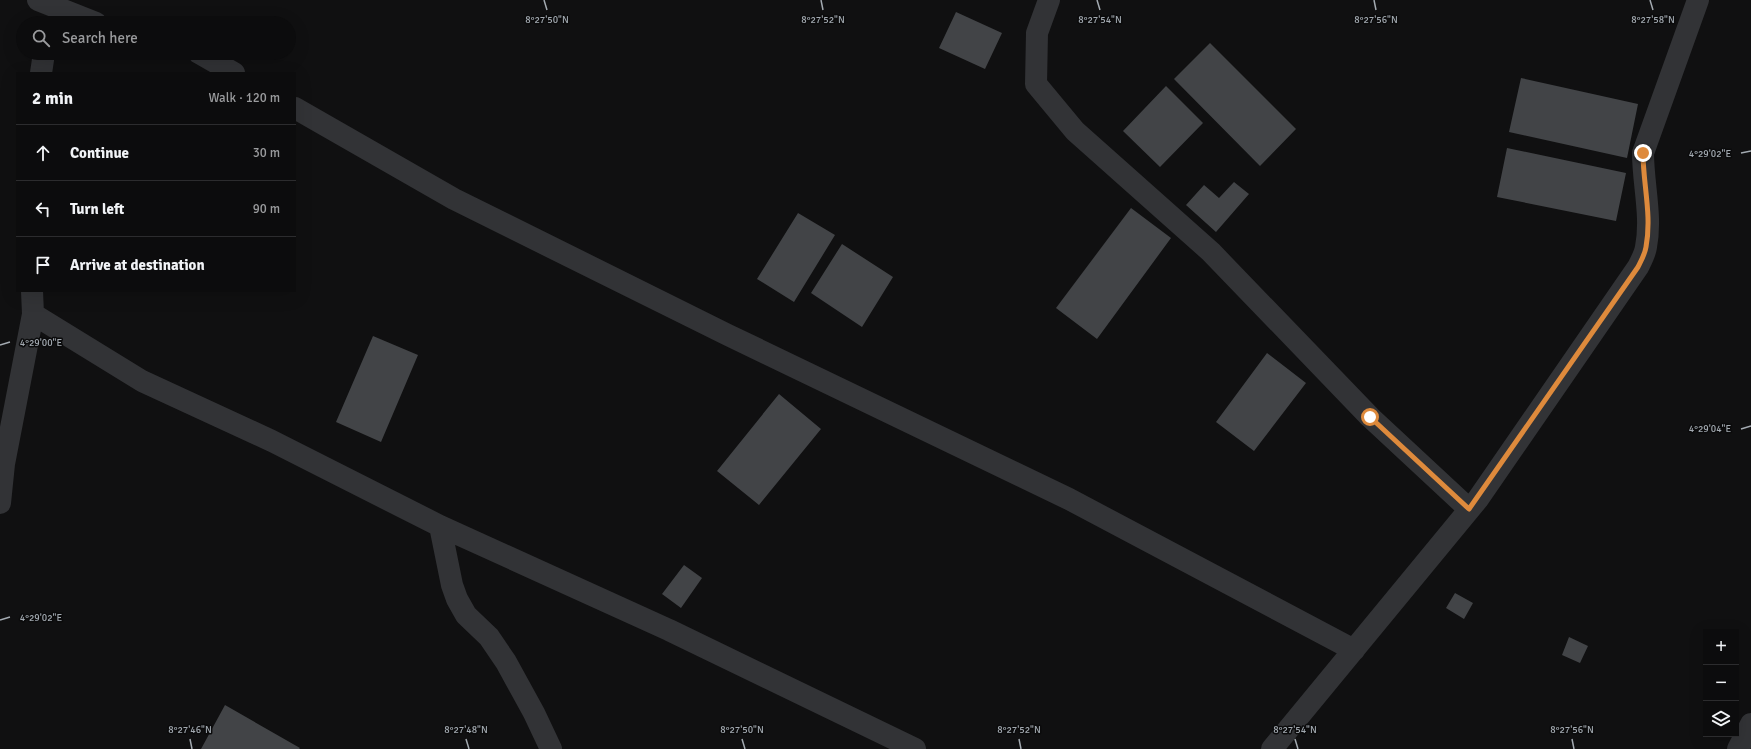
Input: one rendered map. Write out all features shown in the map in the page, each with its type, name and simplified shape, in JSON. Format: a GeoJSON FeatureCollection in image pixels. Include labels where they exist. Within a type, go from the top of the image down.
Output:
{"type":"FeatureCollection","features":[{"type":"Feature","properties":{"kind":"street"},"geometry":{"type":"LineString","coordinates":[[1049,0],[1037,33],[1036,84],[1075,130],[1211,252],[1370,417],[1469,509]]}},
{"type":"Feature","properties":{"kind":"street"},"geometry":{"type":"LineString","coordinates":[[1272,749],[1469,509],[1638,267],[1646,248],[1648,230],[1647,202],[1643,174],[1643,153],[1698,0]]}},
{"type":"Feature","properties":{"kind":"street"},"geometry":{"type":"LineString","coordinates":[[46,9],[71,16]]}},
{"type":"Feature","properties":{"kind":"street"},"geometry":{"type":"LineString","coordinates":[[41,72],[43,60]]}},
{"type":"Feature","properties":{"kind":"street"},"geometry":{"type":"LineString","coordinates":[[211,60],[232,72]]}},
{"type":"Feature","properties":{"kind":"street"},"geometry":{"type":"LineString","coordinates":[[296,109],[454,199],[721,332],[1069,499],[1354,650]]}},
{"type":"Feature","properties":{"kind":"street"},"geometry":{"type":"LineString","coordinates":[[0,503],[4,464],[33,314],[32,292]]}},
{"type":"Feature","properties":{"kind":"street"},"geometry":{"type":"LineString","coordinates":[[33,314],[142,381],[272,441],[440,526],[669,630],[915,749]]}},
{"type":"Feature","properties":{"kind":"street"},"geometry":{"type":"LineString","coordinates":[[440,526],[452,585],[457,599],[466,615],[489,637],[506,662],[534,713],[550,749]]}},
{"type":"Feature","properties":{"kind":"street"},"geometry":{"type":"LineString","coordinates":[[1738,749],[1751,724]]}},
{"type":"Feature","properties":{"kind":"building"},"geometry":{"type":"Polygon","coordinates":[[[956,12],[1002,33],[985,69],[939,48],[956,12]]]}},
{"type":"Feature","properties":{"kind":"building"},"geometry":{"type":"Polygon","coordinates":[[[1210,43],[1296,129],[1260,166],[1174,79],[1210,43]]]}},
{"type":"Feature","properties":{"kind":"building"},"geometry":{"type":"Polygon","coordinates":[[[1521,78],[1638,104],[1627,158],[1509,132],[1521,78]]]}},
{"type":"Feature","properties":{"kind":"building"},"geometry":{"type":"Polygon","coordinates":[[[1166,86],[1203,123],[1160,167],[1123,131],[1166,86]]]}},
{"type":"Feature","properties":{"kind":"building"},"geometry":{"type":"Polygon","coordinates":[[[1507,148],[1626,173],[1616,221],[1497,197],[1507,148]]]}},
{"type":"Feature","properties":{"kind":"building"},"geometry":{"type":"Polygon","coordinates":[[[1234,182],[1249,194],[1216,232],[1186,205],[1204,185],[1219,198],[1234,182]]]}},
{"type":"Feature","properties":{"kind":"building"},"geometry":{"type":"Polygon","coordinates":[[[1131,208],[1171,238],[1097,339],[1056,308],[1131,208]]]}},
{"type":"Feature","properties":{"kind":"building"},"geometry":{"type":"Polygon","coordinates":[[[798,213],[835,235],[794,302],[757,279],[798,213]]]}},
{"type":"Feature","properties":{"kind":"building"},"geometry":{"type":"Polygon","coordinates":[[[842,244],[893,277],[862,327],[811,293],[842,244]]]}},
{"type":"Feature","properties":{"kind":"building"},"geometry":{"type":"Polygon","coordinates":[[[373,336],[418,355],[381,442],[336,422],[373,336]]]}},
{"type":"Feature","properties":{"kind":"building"},"geometry":{"type":"Polygon","coordinates":[[[1267,353],[1306,383],[1254,451],[1216,422],[1267,353]]]}},
{"type":"Feature","properties":{"kind":"building"},"geometry":{"type":"Polygon","coordinates":[[[779,394],[821,429],[759,505],[717,471],[779,394]]]}},
{"type":"Feature","properties":{"kind":"building"},"geometry":{"type":"Polygon","coordinates":[[[684,565],[702,578],[681,608],[662,594],[684,565]]]}},
{"type":"Feature","properties":{"kind":"building"},"geometry":{"type":"Polygon","coordinates":[[[1455,593],[1473,603],[1464,619],[1446,608],[1455,593]]]}},
{"type":"Feature","properties":{"kind":"building"},"geometry":{"type":"Polygon","coordinates":[[[1569,637],[1588,646],[1580,663],[1562,655],[1569,637]]]}},
{"type":"Feature","properties":{"kind":"building"},"geometry":{"type":"Polygon","coordinates":[[[225,705],[300,748],[201,749],[225,705]]]}},
{"type":"Feature","properties":{"kind":"route"},"geometry":{"type":"LineString","coordinates":[[1370,417],[1469,509],[1478,499],[1638,267],[1646,248],[1648,230],[1647,202],[1643,174],[1643,153]]}}]}
